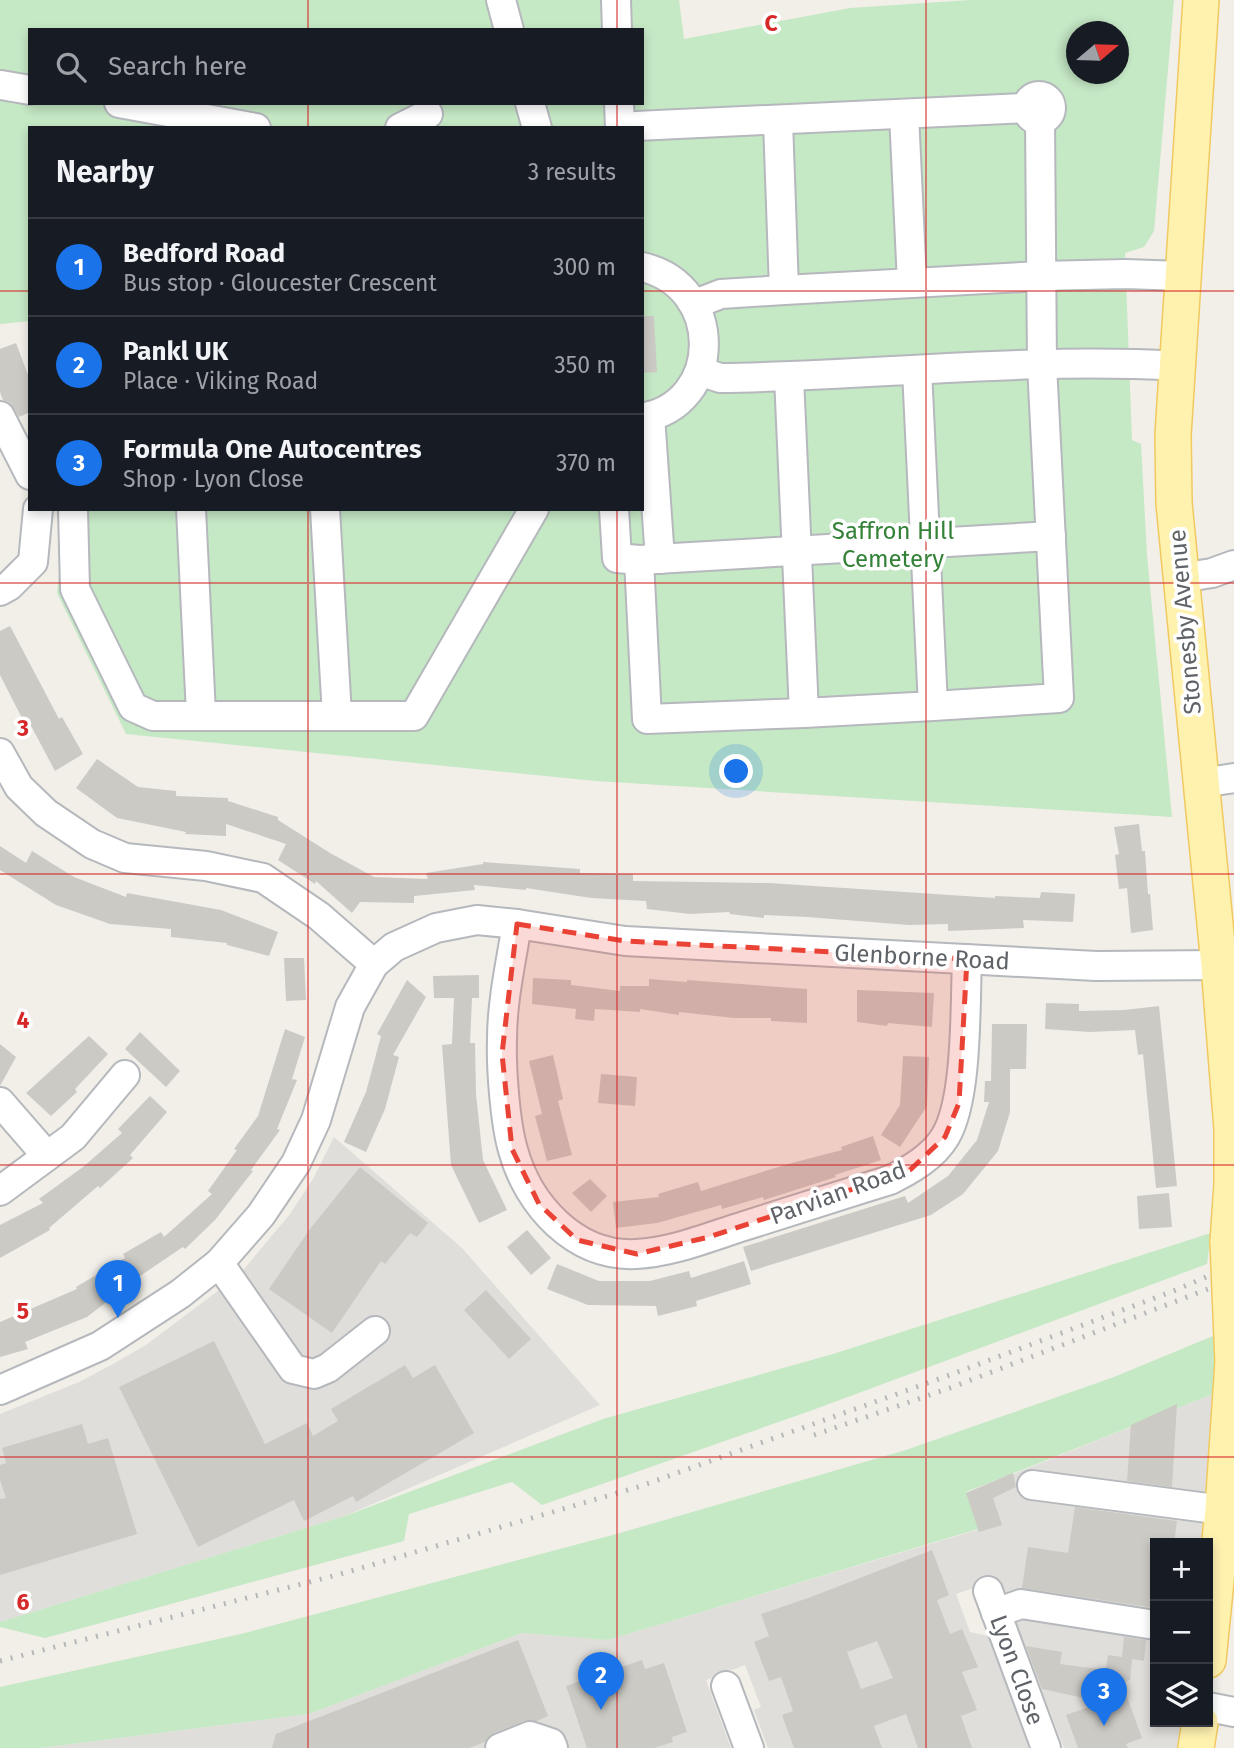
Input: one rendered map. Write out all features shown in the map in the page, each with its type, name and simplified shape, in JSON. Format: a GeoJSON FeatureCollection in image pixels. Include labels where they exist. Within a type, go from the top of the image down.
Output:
{"type":"FeatureCollection","features":[{"type":"Feature","properties":{"kind":"main road","name":"Stonesby Avenue"},"geometry":{"type":"LineString","coordinates":[[1201,0],[1173,435],[1181,578],[1217,781],[1219,965],[1229,1030],[1232,1184],[1228,1242],[1233,1362],[1223,1510],[1213,1604]]}},
{"type":"Feature","properties":{"kind":"main road"},"geometry":{"type":"LineString","coordinates":[[1196,1748],[1199,1727]]}},
{"type":"Feature","properties":{"kind":"street"},"geometry":{"type":"LineString","coordinates":[[501,0],[508,28]]}},
{"type":"Feature","properties":{"kind":"street"},"geometry":{"type":"LineString","coordinates":[[616,0],[617,28]]}},
{"type":"Feature","properties":{"kind":"street"},"geometry":{"type":"LineString","coordinates":[[0,83],[28,90]]}},
{"type":"Feature","properties":{"kind":"street"},"geometry":{"type":"LineString","coordinates":[[130,105],[245,126]]}},
{"type":"Feature","properties":{"kind":"street"},"geometry":{"type":"LineString","coordinates":[[531,105],[536,126]]}},
{"type":"Feature","properties":{"kind":"street"},"geometry":{"type":"LineString","coordinates":[[620,105],[629,126]]}},
{"type":"Feature","properties":{"kind":"street"},"geometry":{"type":"LineString","coordinates":[[404,126],[428,114]]}},
{"type":"Feature","properties":{"kind":"street"},"geometry":{"type":"LineString","coordinates":[[644,126],[904,114],[1033,114],[1041,276],[1042,365],[1059,698],[647,719],[650,560],[646,417],[671,407],[688,391],[700,371],[705,337],[695,304],[684,290],[670,278],[644,268]]}},
{"type":"Feature","properties":{"kind":"street"},"geometry":{"type":"LineString","coordinates":[[904,114],[912,283]]}},
{"type":"Feature","properties":{"kind":"street"},"geometry":{"type":"LineString","coordinates":[[778,121],[784,290]]}},
{"type":"Feature","properties":{"kind":"street"},"geometry":{"type":"LineString","coordinates":[[695,304],[721,294],[784,290],[1041,276],[1182,276]]}},
{"type":"Feature","properties":{"kind":"street"},"geometry":{"type":"LineString","coordinates":[[700,371],[720,378],[1042,365],[1130,363],[1177,366]]}},
{"type":"Feature","properties":{"kind":"street"},"geometry":{"type":"LineString","coordinates":[[917,370],[933,706]]}},
{"type":"Feature","properties":{"kind":"street"},"geometry":{"type":"LineString","coordinates":[[789,377],[804,713]]}},
{"type":"Feature","properties":{"kind":"street"},"geometry":{"type":"LineString","coordinates":[[0,416],[28,467]]}},
{"type":"Feature","properties":{"kind":"street"},"geometry":{"type":"LineString","coordinates":[[0,591],[9,586],[33,562],[38,511]]}},
{"type":"Feature","properties":{"kind":"street"},"geometry":{"type":"LineString","coordinates":[[74,511],[75,589],[133,707],[153,716],[414,716],[533,511]]}},
{"type":"Feature","properties":{"kind":"street"},"geometry":{"type":"LineString","coordinates":[[191,511],[201,714]]}},
{"type":"Feature","properties":{"kind":"street"},"geometry":{"type":"LineString","coordinates":[[326,511],[337,716]]}},
{"type":"Feature","properties":{"kind":"street"},"geometry":{"type":"LineString","coordinates":[[614,511],[617,558],[650,560],[1051,536]]}},
{"type":"Feature","properties":{"kind":"street"},"geometry":{"type":"LineString","coordinates":[[1181,578],[1212,573],[1234,565]]}},
{"type":"Feature","properties":{"kind":"street"},"geometry":{"type":"LineString","coordinates":[[0,753],[10,794],[92,844],[125,858],[206,866],[262,878],[319,916],[374,964],[350,1007],[316,1119],[296,1163],[261,1215],[219,1263],[151,1314],[100,1346],[0,1390]]}},
{"type":"Feature","properties":{"kind":"street","name":"Glenborne Road"},"geometry":{"type":"LineString","coordinates":[[374,964],[394,947],[436,928],[477,920],[625,941],[1096,966],[1219,965]]}},
{"type":"Feature","properties":{"kind":"street","name":"Parvian Road"},"geometry":{"type":"LineString","coordinates":[[517,924],[502,1020],[502,1054],[512,1149],[523,1177],[539,1204],[558,1226],[577,1240],[601,1250],[619,1253],[637,1254],[670,1249],[709,1237],[890,1180],[910,1170],[928,1156],[945,1137],[959,1103],[967,959]]}},
{"type":"Feature","properties":{"kind":"street"},"geometry":{"type":"LineString","coordinates":[[0,1191],[73,1137],[125,1076]]}},
{"type":"Feature","properties":{"kind":"street"},"geometry":{"type":"LineString","coordinates":[[0,1102],[47,1156]]}},
{"type":"Feature","properties":{"kind":"street"},"geometry":{"type":"LineString","coordinates":[[219,1263],[293,1369],[314,1374],[328,1368],[374,1331]]}},
{"type":"Feature","properties":{"kind":"street"},"geometry":{"type":"LineString","coordinates":[[1032,1485],[1223,1510]]}},
{"type":"Feature","properties":{"kind":"street","name":"Lyon Close"},"geometry":{"type":"LineString","coordinates":[[1046,1748],[992,1602],[1150,1624]]}},
{"type":"Feature","properties":{"kind":"street"},"geometry":{"type":"LineString","coordinates":[[726,1686],[749,1748]]}},
{"type":"Feature","properties":{"kind":"street"},"geometry":{"type":"LineString","coordinates":[[1213,1708],[1234,1712]]}},
{"type":"Feature","properties":{"kind":"street"},"geometry":{"type":"LineString","coordinates":[[500,1748],[530,1736],[551,1743],[552,1748]]}},
{"type":"Feature","properties":{"kind":"highlighted area"},"geometry":{"type":"Polygon","coordinates":[[[517,924],[625,941],[967,959],[959,1103],[945,1137],[910,1170],[709,1237],[637,1254],[577,1240],[539,1204],[512,1149],[502,1054],[517,924]]]}},
{"type":"Feature","properties":{"kind":"shaded area"},"geometry":{"type":"Polygon","coordinates":[[[334,1137],[462,1248],[600,1405],[345,1516],[0,1622],[0,1414],[79,1382],[146,1345],[239,1275],[290,1214],[313,1179],[334,1137]]]}},
{"type":"Feature","properties":{"kind":"shaded area"},"geometry":{"type":"Polygon","coordinates":[[[1218,1392],[1205,1538],[1150,1538],[1150,1727],[1183,1727],[1180,1748],[1064,1748],[999,1579],[956,1594],[970,1632],[988,1636],[1030,1748],[768,1748],[754,1710],[761,1707],[745,1665],[706,1680],[731,1748],[40,1748],[309,1714],[522,1633],[608,1640],[977,1530],[966,1493],[1218,1392]]]}},
{"type":"Feature","properties":{"kind":"green space","name":"Saffron Hill Cemetery"},"geometry":{"type":"Polygon","coordinates":[[[0,0],[679,0],[684,39],[850,8],[970,0],[1174,0],[1154,231],[1144,247],[1125,253],[1132,440],[1141,444],[1147,555],[1172,817],[596,781],[126,734],[57,593],[61,555],[61,511],[644,511],[644,126],[28,126],[28,321],[0,324],[0,0]]]}},
{"type":"Feature","properties":{"kind":"green space"},"geometry":{"type":"Polygon","coordinates":[[[1211,1233],[1207,1264],[810,1411],[542,1505],[512,1482],[409,1514],[404,1541],[45,1638],[0,1627],[0,1622],[345,1516],[603,1419],[833,1354],[1211,1233]]]}},
{"type":"Feature","properties":{"kind":"green space"},"geometry":{"type":"Polygon","coordinates":[[[1213,1336],[1218,1392],[966,1492],[978,1529],[608,1640],[522,1633],[309,1714],[40,1748],[0,1748],[0,1687],[241,1634],[620,1533],[906,1450],[1114,1377],[1213,1336]]]}},
{"type":"Feature","properties":{"kind":"building"},"geometry":{"type":"Polygon","coordinates":[[[644,316],[654,316],[657,372],[644,373],[644,316]]]}},
{"type":"Feature","properties":{"kind":"building"},"geometry":{"type":"Polygon","coordinates":[[[16,343],[28,375],[28,413],[19,417],[10,403],[3,400],[0,392],[0,349],[16,343]]]}},
{"type":"Feature","properties":{"kind":"building"},"geometry":{"type":"Polygon","coordinates":[[[10,626],[59,719],[62,717],[83,754],[55,771],[29,722],[25,724],[0,675],[0,631],[10,626]]]}},
{"type":"Feature","properties":{"kind":"building"},"geometry":{"type":"Polygon","coordinates":[[[97,759],[138,787],[176,791],[176,796],[228,798],[228,801],[278,817],[278,820],[330,853],[374,877],[428,879],[426,873],[483,862],[580,869],[580,873],[633,874],[633,881],[769,883],[995,898],[1040,898],[1041,892],[1075,894],[1073,922],[1023,920],[1024,928],[948,931],[948,924],[909,925],[764,915],[764,918],[729,912],[690,914],[647,909],[646,901],[591,898],[526,888],[474,885],[475,890],[414,896],[414,903],[360,902],[352,913],[316,881],[315,884],[278,860],[286,844],[226,824],[226,836],[185,834],[186,832],[117,818],[76,788],[97,759]]]}},
{"type":"Feature","properties":{"kind":"building"},"geometry":{"type":"Polygon","coordinates":[[[1139,824],[1142,851],[1145,851],[1153,930],[1131,933],[1127,888],[1119,889],[1115,855],[1119,854],[1114,827],[1139,824]]]}},
{"type":"Feature","properties":{"kind":"building"},"geometry":{"type":"Polygon","coordinates":[[[0,846],[26,863],[32,851],[74,877],[126,897],[127,893],[221,910],[278,932],[269,956],[227,943],[171,937],[171,929],[110,924],[56,905],[0,870],[0,846]]]}},
{"type":"Feature","properties":{"kind":"building"},"geometry":{"type":"Polygon","coordinates":[[[284,958],[304,958],[306,1000],[286,1001],[284,958]]]}},
{"type":"Feature","properties":{"kind":"building"},"geometry":{"type":"Polygon","coordinates":[[[479,975],[479,998],[472,998],[470,1043],[475,1043],[476,1094],[483,1160],[507,1210],[479,1223],[451,1165],[442,1045],[452,1044],[454,998],[434,998],[433,976],[479,975]]]}},
{"type":"Feature","properties":{"kind":"building"},"geometry":{"type":"Polygon","coordinates":[[[533,978],[571,980],[571,985],[620,991],[620,986],[649,986],[649,979],[807,989],[807,1023],[679,1012],[679,1015],[640,1009],[640,1012],[595,1009],[594,1021],[575,1019],[576,1009],[532,1004],[533,978]]]}},
{"type":"Feature","properties":{"kind":"building"},"geometry":{"type":"Polygon","coordinates":[[[407,980],[426,997],[393,1055],[399,1057],[385,1109],[366,1152],[344,1142],[366,1092],[381,1036],[377,1034],[407,980]]]}},
{"type":"Feature","properties":{"kind":"building"},"geometry":{"type":"Polygon","coordinates":[[[857,990],[934,993],[932,1027],[857,1022],[857,990]]]}},
{"type":"Feature","properties":{"kind":"building"},"geometry":{"type":"Polygon","coordinates":[[[1046,1003],[1079,1004],[1079,1011],[1159,1006],[1177,1186],[1156,1188],[1143,1054],[1138,1055],[1135,1030],[1090,1032],[1045,1029],[1046,1003]]]}},
{"type":"Feature","properties":{"kind":"building"},"geometry":{"type":"Polygon","coordinates":[[[992,1024],[1027,1024],[1026,1069],[1010,1069],[1010,1112],[998,1151],[963,1194],[931,1215],[751,1271],[743,1247],[905,1196],[908,1203],[948,1176],[977,1140],[989,1102],[984,1102],[985,1081],[991,1081],[992,1024]]]}},
{"type":"Feature","properties":{"kind":"building"},"geometry":{"type":"Polygon","coordinates":[[[285,1029],[305,1037],[292,1079],[297,1080],[277,1129],[280,1130],[251,1170],[253,1171],[215,1220],[185,1249],[183,1247],[137,1278],[87,1317],[25,1342],[28,1349],[0,1357],[0,1322],[77,1289],[76,1287],[125,1258],[123,1254],[161,1232],[164,1237],[212,1194],[208,1191],[258,1116],[285,1029]]]}},
{"type":"Feature","properties":{"kind":"building"},"geometry":{"type":"Polygon","coordinates":[[[140,1032],[180,1071],[166,1087],[125,1049],[140,1032]]]}},
{"type":"Feature","properties":{"kind":"building"},"geometry":{"type":"Polygon","coordinates":[[[89,1036],[108,1054],[75,1089],[77,1092],[51,1116],[26,1093],[89,1036]]]}},
{"type":"Feature","properties":{"kind":"building"},"geometry":{"type":"Polygon","coordinates":[[[0,1044],[16,1057],[0,1086],[0,1044]]]}},
{"type":"Feature","properties":{"kind":"building"},"geometry":{"type":"Polygon","coordinates":[[[553,1055],[563,1099],[558,1101],[572,1155],[547,1161],[535,1116],[542,1114],[529,1061],[553,1055]]]}},
{"type":"Feature","properties":{"kind":"building"},"geometry":{"type":"Polygon","coordinates":[[[903,1056],[929,1057],[927,1106],[900,1147],[881,1135],[900,1105],[903,1056]]]}},
{"type":"Feature","properties":{"kind":"building"},"geometry":{"type":"Polygon","coordinates":[[[601,1074],[637,1077],[635,1106],[598,1103],[601,1074]]]}},
{"type":"Feature","properties":{"kind":"building"},"geometry":{"type":"Polygon","coordinates":[[[150,1096],[167,1112],[130,1155],[133,1158],[49,1228],[50,1230],[0,1258],[0,1225],[43,1203],[39,1199],[83,1167],[122,1133],[118,1129],[150,1096]]]}},
{"type":"Feature","properties":{"kind":"building"},"geometry":{"type":"Polygon","coordinates":[[[873,1136],[881,1160],[835,1175],[836,1177],[764,1200],[763,1197],[722,1209],[721,1205],[657,1223],[616,1228],[613,1202],[659,1197],[658,1194],[698,1182],[701,1191],[842,1150],[841,1147],[873,1136]]]}},
{"type":"Feature","properties":{"kind":"building"},"geometry":{"type":"Polygon","coordinates":[[[360,1167],[428,1223],[417,1237],[410,1233],[385,1264],[381,1261],[332,1333],[269,1289],[310,1229],[360,1167]]]}},
{"type":"Feature","properties":{"kind":"building"},"geometry":{"type":"Polygon","coordinates":[[[590,1179],[607,1196],[591,1212],[572,1193],[590,1179]]]}},
{"type":"Feature","properties":{"kind":"building"},"geometry":{"type":"Polygon","coordinates":[[[1169,1193],[1172,1227],[1139,1229],[1137,1196],[1169,1193]]]}},
{"type":"Feature","properties":{"kind":"building"},"geometry":{"type":"Polygon","coordinates":[[[527,1230],[551,1258],[531,1275],[507,1247],[527,1230]]]}},
{"type":"Feature","properties":{"kind":"building"},"geometry":{"type":"Polygon","coordinates":[[[744,1261],[751,1284],[696,1301],[697,1306],[658,1316],[656,1306],[588,1305],[547,1289],[557,1264],[599,1281],[650,1281],[689,1271],[691,1278],[744,1261]]]}},
{"type":"Feature","properties":{"kind":"building"},"geometry":{"type":"Polygon","coordinates":[[[486,1290],[531,1339],[509,1359],[464,1310],[486,1290]]]}},
{"type":"Feature","properties":{"kind":"building"},"geometry":{"type":"Polygon","coordinates":[[[214,1341],[265,1444],[307,1423],[313,1436],[338,1421],[331,1409],[405,1365],[413,1378],[435,1365],[474,1433],[356,1502],[353,1496],[304,1521],[294,1500],[198,1547],[119,1387],[214,1341]]]}},
{"type":"Feature","properties":{"kind":"building"},"geometry":{"type":"Polygon","coordinates":[[[1177,1404],[1172,1487],[1127,1481],[1131,1425],[1177,1404]]]}},
{"type":"Feature","properties":{"kind":"building"},"geometry":{"type":"Polygon","coordinates":[[[82,1424],[88,1444],[108,1438],[137,1534],[0,1575],[0,1499],[6,1498],[0,1480],[0,1465],[6,1463],[2,1448],[82,1424]]]}},
{"type":"Feature","properties":{"kind":"building"},"geometry":{"type":"Polygon","coordinates":[[[1013,1473],[1016,1487],[993,1498],[1002,1525],[979,1532],[966,1493],[1013,1473]]]}},
{"type":"Feature","properties":{"kind":"building"},"geometry":{"type":"Polygon","coordinates":[[[1075,1507],[1177,1521],[1175,1538],[1150,1538],[1150,1607],[1022,1588],[1028,1547],[1068,1553],[1075,1507]]]}},
{"type":"Feature","properties":{"kind":"building"},"geometry":{"type":"Polygon","coordinates":[[[932,1550],[949,1595],[937,1600],[950,1634],[962,1629],[978,1667],[962,1672],[977,1710],[961,1716],[972,1748],[918,1748],[906,1714],[874,1726],[882,1748],[794,1748],[782,1715],[793,1711],[781,1677],[769,1681],[754,1642],[769,1636],[761,1614],[932,1550]],[[877,1641],[847,1652],[861,1689],[893,1678],[877,1641]]]}},
{"type":"Feature","properties":{"kind":"building"},"geometry":{"type":"Polygon","coordinates":[[[1124,1637],[1146,1640],[1144,1661],[1132,1659],[1130,1680],[1122,1683],[1142,1738],[1126,1744],[1128,1748],[1078,1748],[1066,1715],[1103,1702],[1042,1689],[1026,1646],[1062,1652],[1060,1664],[1106,1670],[1108,1655],[1122,1657],[1124,1637]]]}},
{"type":"Feature","properties":{"kind":"building"},"geometry":{"type":"Polygon","coordinates":[[[518,1640],[548,1716],[537,1721],[524,1721],[494,1733],[485,1742],[469,1748],[272,1748],[276,1734],[518,1640]]]}},
{"type":"Feature","properties":{"kind":"building"},"geometry":{"type":"Polygon","coordinates":[[[642,1660],[645,1669],[664,1663],[687,1732],[672,1737],[673,1742],[654,1748],[587,1748],[566,1686],[642,1660]]]}},
{"type":"Feature","properties":{"kind":"railway"},"geometry":{"type":"LineString","coordinates":[[0,1661],[337,1575],[638,1487],[947,1376],[1176,1290],[1234,1265]]}},
{"type":"Feature","properties":{"kind":"railway"},"geometry":{"type":"LineString","coordinates":[[814,1435],[950,1388],[1234,1279]]}},
{"type":"Feature","properties":{"kind":"place","name":"Bedford Road"},"geometry":{"type":"Point","coordinates":[118,1318]}},
{"type":"Feature","properties":{"kind":"place","name":"Pankl UK"},"geometry":{"type":"Point","coordinates":[601,1710]}},
{"type":"Feature","properties":{"kind":"place","name":"Formula One Autocentres"},"geometry":{"type":"Point","coordinates":[1104,1726]}}]}
